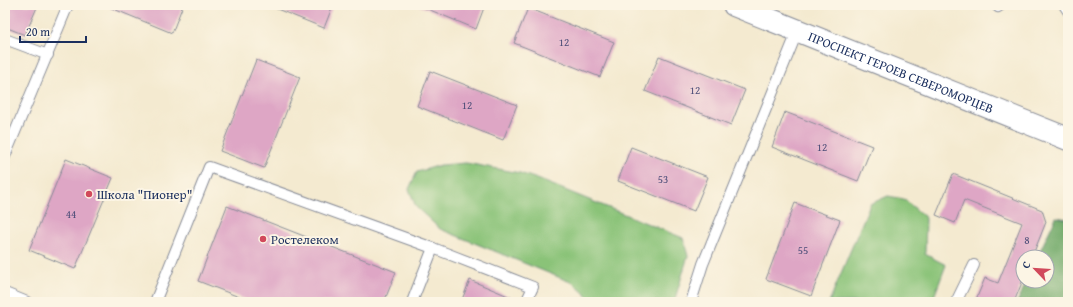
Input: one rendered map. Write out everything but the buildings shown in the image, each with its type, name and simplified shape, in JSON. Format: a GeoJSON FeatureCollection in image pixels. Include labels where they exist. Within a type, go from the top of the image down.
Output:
{"type":"FeatureCollection","features":[{"type":"Feature","properties":{"kind":"main road","name":"ПРОСПЕКТ ГЕРОЕВ СЕВЕРОМОРЦЕВ"},"geometry":{"type":"LineString","coordinates":[[734,5],[1068,139]]}},
{"type":"Feature","properties":{"kind":"lane"},"geometry":{"type":"LineString","coordinates":[[5,156],[68,5]]}},
{"type":"Feature","properties":{"kind":"lane"},"geometry":{"type":"LineString","coordinates":[[996,5],[998,7],[1001,5]]}},
{"type":"Feature","properties":{"kind":"lane"},"geometry":{"type":"LineString","coordinates":[[1064,5],[1068,11]]}},
{"type":"Feature","properties":{"kind":"lane"},"geometry":{"type":"LineString","coordinates":[[691,302],[703,264],[798,30]]}},
{"type":"Feature","properties":{"kind":"lane"},"geometry":{"type":"LineString","coordinates":[[5,40],[48,55]]}},
{"type":"Feature","properties":{"kind":"lane"},"geometry":{"type":"LineString","coordinates":[[155,302],[209,167],[433,248],[533,287],[526,302]]}},
{"type":"Feature","properties":{"kind":"lane"},"geometry":{"type":"LineString","coordinates":[[412,302],[433,248]]}},
{"type":"Feature","properties":{"kind":"lane"},"geometry":{"type":"LineString","coordinates":[[956,302],[974,265]]}},
{"type":"Feature","properties":{"kind":"lane"},"geometry":{"type":"LineString","coordinates":[[5,293],[26,302]]}},
{"type":"Feature","properties":{"kind":"green space"},"geometry":{"type":"Polygon","coordinates":[[[466,163],[520,173],[683,238],[688,256],[674,302],[594,302],[573,283],[440,229],[416,207],[409,189],[417,172],[441,165],[466,163]]]}},
{"type":"Feature","properties":{"kind":"green space"},"geometry":{"type":"Polygon","coordinates":[[[888,196],[904,199],[926,218],[925,254],[946,265],[932,302],[829,302],[870,204],[888,196]]]}},
{"type":"Feature","properties":{"kind":"green space"},"geometry":{"type":"Polygon","coordinates":[[[1056,217],[1068,219],[1068,302],[1017,302],[1023,289],[1055,289],[1055,249],[1041,249],[1056,217]]]}},
{"type":"Feature","properties":{"kind":"place","name":"Школа \"Пионер\""},"geometry":{"type":"Point","coordinates":[89,194]}},
{"type":"Feature","properties":{"kind":"place","name":"Ростелеком"},"geometry":{"type":"Point","coordinates":[263,239]}}]}
